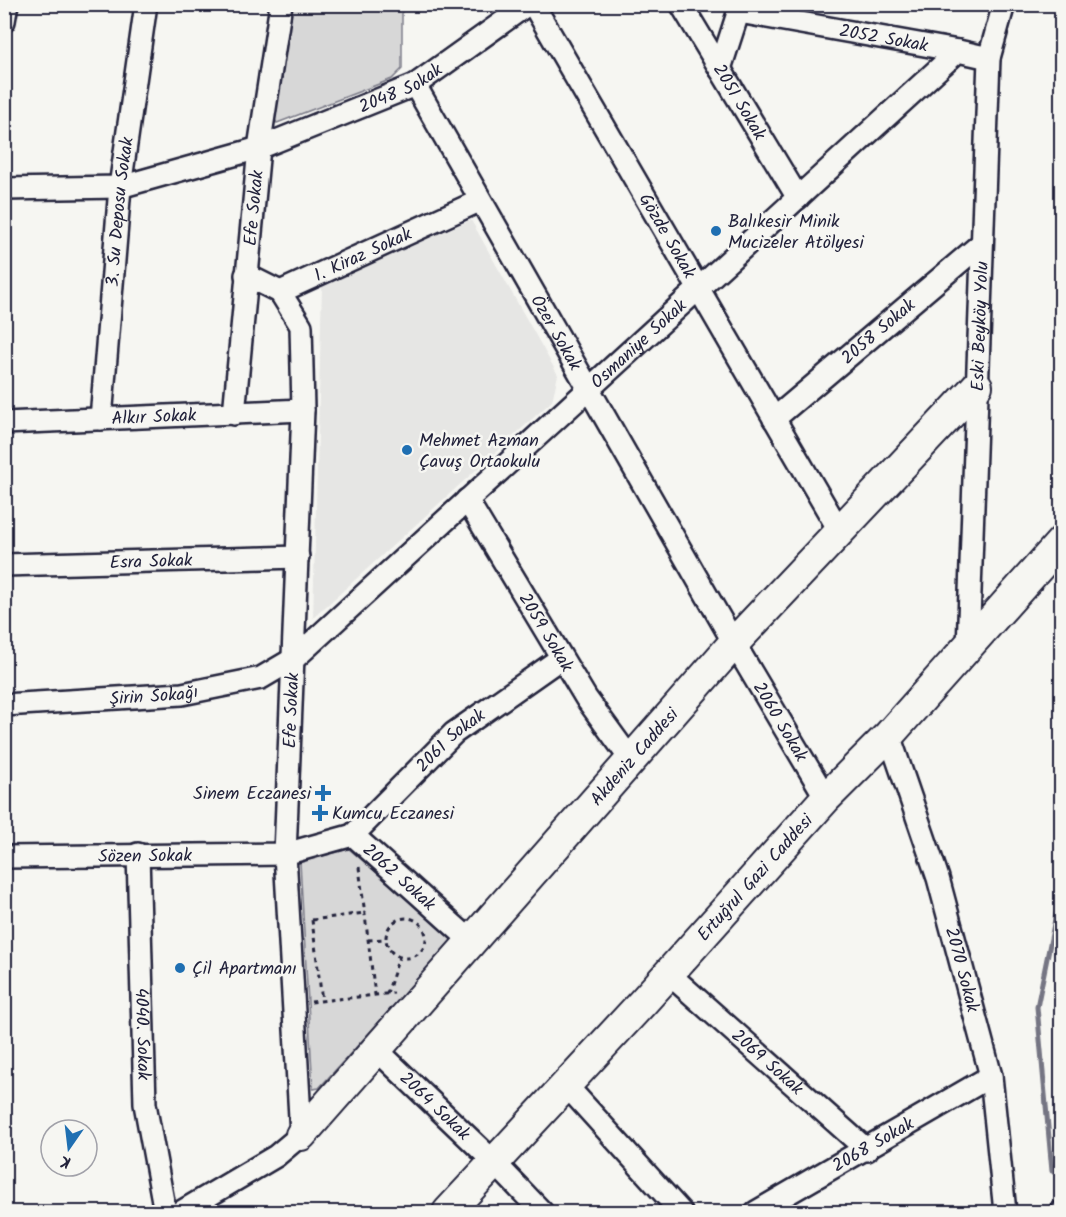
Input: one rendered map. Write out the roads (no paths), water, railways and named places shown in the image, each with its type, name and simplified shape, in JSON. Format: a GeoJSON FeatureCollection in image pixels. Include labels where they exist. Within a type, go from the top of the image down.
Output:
{"type":"FeatureCollection","features":[{"type":"Feature","properties":{"kind":"main road","name":"Akdeniz Caddesi"},"geometry":{"type":"LineString","coordinates":[[301,1135],[734,643],[977,386]]}},
{"type":"Feature","properties":{"kind":"main road","name":"Ertuğrul Gazi Caddesi"},"geometry":{"type":"LineString","coordinates":[[448,1212],[669,974],[826,798],[889,735],[1062,541]]}},
{"type":"Feature","properties":{"kind":"street"},"geometry":{"type":"LineString","coordinates":[[4,21],[7,4]]}},
{"type":"Feature","properties":{"kind":"street","name":"3. Su Deposu Sokak"},"geometry":{"type":"LineString","coordinates":[[101,419],[120,187],[146,4]]}},
{"type":"Feature","properties":{"kind":"street","name":"Efe Sokak"},"geometry":{"type":"LineString","coordinates":[[234,414],[260,148],[281,4]]}},
{"type":"Feature","properties":{"kind":"street","name":"2048 Sokak"},"geometry":{"type":"LineString","coordinates":[[4,189],[120,187],[260,148],[415,85],[531,4]]}},
{"type":"Feature","properties":{"kind":"street","name":"Gözde Sokak"},"geometry":{"type":"LineString","coordinates":[[531,4],[839,530]]}},
{"type":"Feature","properties":{"kind":"street","name":"2051 Sokak"},"geometry":{"type":"LineString","coordinates":[[681,4],[798,198]]}},
{"type":"Feature","properties":{"kind":"street","name":"Eski Beyköy Yolu"},"geometry":{"type":"LineString","coordinates":[[968,648],[989,58],[1004,4]]}},
{"type":"Feature","properties":{"kind":"street"},"geometry":{"type":"LineString","coordinates":[[720,69],[740,8]]}},
{"type":"Feature","properties":{"kind":"street","name":"2052 Sokak"},"geometry":{"type":"LineString","coordinates":[[740,8],[958,51]]}},
{"type":"Feature","properties":{"kind":"street"},"geometry":{"type":"LineString","coordinates":[[958,51],[989,58]]}},
{"type":"Feature","properties":{"kind":"street","name":"Osmaniye Sokak"},"geometry":{"type":"LineString","coordinates":[[295,658],[958,51]]}},
{"type":"Feature","properties":{"kind":"street","name":"Özer Sokak"},"geometry":{"type":"LineString","coordinates":[[415,85],[479,201],[590,388],[734,643]]}},
{"type":"Feature","properties":{"kind":"street","name":"1. Kiraz Sokak"},"geometry":{"type":"LineString","coordinates":[[280,292],[479,201]]}},
{"type":"Feature","properties":{"kind":"street","name":"2058 Sokak"},"geometry":{"type":"LineString","coordinates":[[774,419],[982,243]]}},
{"type":"Feature","properties":{"kind":"street"},"geometry":{"type":"LineString","coordinates":[[246,275],[280,292]]}},
{"type":"Feature","properties":{"kind":"street","name":"Efe Sokak"},"geometry":{"type":"LineString","coordinates":[[280,292],[301,326],[303,410],[295,658],[285,854],[301,1135]]}},
{"type":"Feature","properties":{"kind":"street","name":"Alkır Sokak"},"geometry":{"type":"LineString","coordinates":[[4,423],[303,410]]}},
{"type":"Feature","properties":{"kind":"street","name":"2059 Sokak"},"geometry":{"type":"LineString","coordinates":[[467,500],[597,716],[631,760]]}},
{"type":"Feature","properties":{"kind":"street","name":"Esra Sokak"},"geometry":{"type":"LineString","coordinates":[[4,565],[298,557]]}},
{"type":"Feature","properties":{"kind":"street","name":"2060 Sokak"},"geometry":{"type":"LineString","coordinates":[[734,643],[826,798]]}},
{"type":"Feature","properties":{"kind":"street","name":"Şirin Sokağı"},"geometry":{"type":"LineString","coordinates":[[4,705],[182,694],[261,678],[295,658]]}},
{"type":"Feature","properties":{"kind":"street","name":"2061 Sokak"},"geometry":{"type":"LineString","coordinates":[[353,835],[453,733],[561,658]]}},
{"type":"Feature","properties":{"kind":"street","name":"2070 Sokak"},"geometry":{"type":"LineString","coordinates":[[889,735],[938,878],[991,1076],[1005,1212]]}},
{"type":"Feature","properties":{"kind":"street","name":"2062 Sokak"},"geometry":{"type":"LineString","coordinates":[[285,854],[353,835],[471,941]]}},
{"type":"Feature","properties":{"kind":"street","name":"4040. Sokak"},"geometry":{"type":"LineString","coordinates":[[138,854],[145,1104],[165,1212]]}},
{"type":"Feature","properties":{"kind":"street","name":"Sözen Sokak"},"geometry":{"type":"LineString","coordinates":[[4,857],[285,854]]}},
{"type":"Feature","properties":{"kind":"street","name":"2069 Sokak"},"geometry":{"type":"LineString","coordinates":[[669,974],[867,1150]]}},
{"type":"Feature","properties":{"kind":"street","name":"2064 Sokak"},"geometry":{"type":"LineString","coordinates":[[375,1049],[494,1162],[542,1212]]}},
{"type":"Feature","properties":{"kind":"street","name":"2068 Sokak"},"geometry":{"type":"LineString","coordinates":[[756,1212],[867,1150],[991,1076]]}},
{"type":"Feature","properties":{"kind":"street"},"geometry":{"type":"LineString","coordinates":[[566,1085],[681,1212]]}},
{"type":"Feature","properties":{"kind":"street"},"geometry":{"type":"LineString","coordinates":[[181,1212],[276,1156],[301,1135]]}},
{"type":"Feature","properties":{"kind":"waterway"},"geometry":{"type":"LineString","coordinates":[[1052,1171],[1037,1007],[1062,885]]}},
{"type":"Feature","properties":{"kind":"place","name":"Balıkesir Minik Mucizeler Atölyesi"},"geometry":{"type":"Point","coordinates":[716,231]}},
{"type":"Feature","properties":{"kind":"place","name":"Mehmet Azman Çavuş Ortaokulu"},"geometry":{"type":"Point","coordinates":[407,450]}},
{"type":"Feature","properties":{"kind":"place","name":"Sinem Eczanesi"},"geometry":{"type":"Point","coordinates":[323,793]}},
{"type":"Feature","properties":{"kind":"place","name":"Kumcu Eczanesi"},"geometry":{"type":"Point","coordinates":[320,813]}},
{"type":"Feature","properties":{"kind":"place","name":"Çil Apartmanı"},"geometry":{"type":"Point","coordinates":[180,968]}}]}
